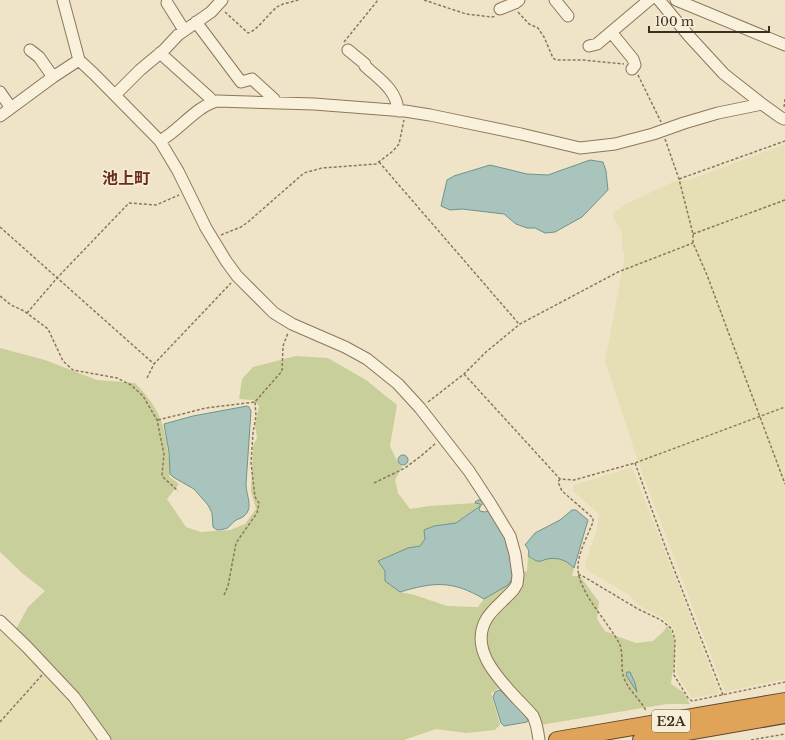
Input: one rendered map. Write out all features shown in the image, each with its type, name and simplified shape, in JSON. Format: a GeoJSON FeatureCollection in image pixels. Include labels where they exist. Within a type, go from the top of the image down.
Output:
{"type":"FeatureCollection","features":[{"type":"Feature","properties":{"kind":"highway","name":"E2A"},"geometry":{"type":"LineString","coordinates":[[557,740],[785,701]]}},
{"type":"Feature","properties":{"kind":"highway","name":"E2A"},"geometry":{"type":"LineString","coordinates":[[641,740],[785,714]]}},
{"type":"Feature","properties":{"kind":"street"},"geometry":{"type":"LineString","coordinates":[[63,0],[79,60],[160,141],[178,171],[212,238],[237,276],[274,313],[292,324],[345,347],[367,359],[398,384],[420,408],[443,437],[469,471],[486,497],[510,536],[515,554],[518,575],[517,584],[510,594],[487,618],[482,630],[482,648],[485,657],[498,678],[532,716],[538,735]]}},
{"type":"Feature","properties":{"kind":"street"},"geometry":{"type":"LineString","coordinates":[[555,0],[568,16]]}},
{"type":"Feature","properties":{"kind":"street"},"geometry":{"type":"LineString","coordinates":[[589,46],[597,44],[648,0]]}},
{"type":"Feature","properties":{"kind":"street"},"geometry":{"type":"LineString","coordinates":[[659,0],[689,36],[724,74],[784,119]]}},
{"type":"Feature","properties":{"kind":"street"},"geometry":{"type":"LineString","coordinates":[[676,0],[785,45]]}},
{"type":"Feature","properties":{"kind":"street"},"geometry":{"type":"LineString","coordinates":[[115,95],[184,30],[211,12],[219,2]]}},
{"type":"Feature","properties":{"kind":"street"},"geometry":{"type":"LineString","coordinates":[[167,3],[184,30]]}},
{"type":"Feature","properties":{"kind":"street"},"geometry":{"type":"LineString","coordinates":[[499,12],[518,5]]}},
{"type":"Feature","properties":{"kind":"street"},"geometry":{"type":"LineString","coordinates":[[196,22],[241,82],[252,80],[274,99],[275,102]]}},
{"type":"Feature","properties":{"kind":"street"},"geometry":{"type":"LineString","coordinates":[[611,32],[634,59],[635,65],[632,69]]}},
{"type":"Feature","properties":{"kind":"street"},"geometry":{"type":"LineString","coordinates":[[30,50],[39,57],[53,77]]}},
{"type":"Feature","properties":{"kind":"street"},"geometry":{"type":"LineString","coordinates":[[348,50],[365,64],[364,66],[390,89],[402,111]]}},
{"type":"Feature","properties":{"kind":"street"},"geometry":{"type":"LineString","coordinates":[[160,53],[210,98],[212,102]]}},
{"type":"Feature","properties":{"kind":"street"},"geometry":{"type":"LineString","coordinates":[[0,116],[79,60]]}},
{"type":"Feature","properties":{"kind":"street"},"geometry":{"type":"LineString","coordinates":[[0,92],[11,108]]}},
{"type":"Feature","properties":{"kind":"street"},"geometry":{"type":"LineString","coordinates":[[160,141],[168,137],[212,102],[217,101],[275,102],[402,111],[521,134],[580,148],[615,144],[663,131],[712,115],[762,104]]}},
{"type":"Feature","properties":{"kind":"street"},"geometry":{"type":"LineString","coordinates":[[0,621],[74,697],[105,740]]}},
{"type":"Feature","properties":{"kind":"path"},"geometry":{"type":"LineString","coordinates":[[219,2],[248,33],[252,32],[279,6],[298,0]]}},
{"type":"Feature","properties":{"kind":"path"},"geometry":{"type":"LineString","coordinates":[[348,50],[344,44],[344,40],[378,0]]}},
{"type":"Feature","properties":{"kind":"path"},"geometry":{"type":"LineString","coordinates":[[424,0],[466,14],[492,17],[499,12]]}},
{"type":"Feature","properties":{"kind":"path"},"geometry":{"type":"LineString","coordinates":[[518,5],[529,24],[538,28],[544,37],[553,58],[556,60],[619,63],[627,65],[637,73],[661,121],[679,179],[693,234],[693,243],[785,484]]}},
{"type":"Feature","properties":{"kind":"path"},"geometry":{"type":"LineString","coordinates":[[212,238],[241,227],[304,173],[322,168],[376,164],[379,162],[399,144],[402,111]]}},
{"type":"Feature","properties":{"kind":"path"},"geometry":{"type":"LineString","coordinates":[[679,179],[785,142]]}},
{"type":"Feature","properties":{"kind":"path"},"geometry":{"type":"LineString","coordinates":[[379,162],[519,324]]}},
{"type":"Feature","properties":{"kind":"path"},"geometry":{"type":"LineString","coordinates":[[27,313],[57,278],[129,203],[156,206],[188,191]]}},
{"type":"Feature","properties":{"kind":"path"},"geometry":{"type":"LineString","coordinates":[[693,234],[785,200]]}},
{"type":"Feature","properties":{"kind":"path"},"geometry":{"type":"LineString","coordinates":[[0,227],[154,364]]}},
{"type":"Feature","properties":{"kind":"path"},"geometry":{"type":"LineString","coordinates":[[420,408],[464,374],[486,352],[519,324],[618,272],[693,243]]}},
{"type":"Feature","properties":{"kind":"path"},"geometry":{"type":"LineString","coordinates":[[147,378],[154,364],[237,276]]}},
{"type":"Feature","properties":{"kind":"path"},"geometry":{"type":"LineString","coordinates":[[0,296],[12,305],[27,313],[48,329],[63,361],[68,367],[73,370],[117,378],[131,385],[142,396],[157,420],[164,454],[162,475],[178,491]]}},
{"type":"Feature","properties":{"kind":"path"},"geometry":{"type":"LineString","coordinates":[[157,420],[206,408],[255,402],[282,371],[283,346],[292,324]]}},
{"type":"Feature","properties":{"kind":"path"},"geometry":{"type":"LineString","coordinates":[[464,374],[560,479],[574,480],[635,463],[785,406]]}},
{"type":"Feature","properties":{"kind":"path"},"geometry":{"type":"LineString","coordinates":[[224,594],[228,586],[236,543],[258,512],[259,503],[255,496],[251,463],[256,416],[255,402]]}},
{"type":"Feature","properties":{"kind":"path"},"geometry":{"type":"LineString","coordinates":[[374,483],[405,468],[443,437]]}},
{"type":"Feature","properties":{"kind":"path"},"geometry":{"type":"LineString","coordinates":[[635,463],[665,546],[723,695]]}},
{"type":"Feature","properties":{"kind":"path"},"geometry":{"type":"LineString","coordinates":[[560,479],[558,482],[562,491],[593,518],[593,522],[578,564],[578,575],[586,593],[620,646],[623,675],[632,692],[644,705],[646,711]]}},
{"type":"Feature","properties":{"kind":"path"},"geometry":{"type":"LineString","coordinates":[[578,575],[581,575],[638,609],[661,620],[672,629],[675,640],[674,675],[688,698],[692,701],[785,682]]}},
{"type":"Feature","properties":{"kind":"path"},"geometry":{"type":"LineString","coordinates":[[0,722],[47,669]]}},
{"type":"Feature","properties":{"kind":"path"},"geometry":{"type":"LineString","coordinates":[[751,740],[785,734]]}},
{"type":"Feature","properties":{"kind":"shaded area"},"geometry":{"type":"Polygon","coordinates":[[[785,144],[785,679],[725,692],[639,465],[605,361],[625,256],[622,247],[622,232],[612,215],[626,204],[675,181],[689,180],[785,144]]]}},
{"type":"Feature","properties":{"kind":"shaded area"},"geometry":{"type":"Polygon","coordinates":[[[632,467],[718,688],[719,692],[716,694],[693,698],[691,697],[676,673],[677,647],[674,628],[661,617],[640,606],[629,595],[587,570],[585,564],[597,529],[599,514],[573,491],[574,485],[632,467]]]}},
{"type":"Feature","properties":{"kind":"shaded area"},"geometry":{"type":"Polygon","coordinates":[[[0,627],[65,692],[101,740],[0,740],[0,627]]]}},
{"type":"Feature","properties":{"kind":"green space"},"geometry":{"type":"Polygon","coordinates":[[[0,348],[45,360],[97,380],[135,383],[149,399],[162,422],[169,455],[170,477],[179,484],[167,499],[186,527],[201,532],[230,530],[245,524],[256,509],[251,491],[253,446],[257,438],[255,425],[259,406],[253,400],[239,399],[242,379],[253,367],[296,356],[328,358],[366,380],[397,405],[390,446],[397,461],[402,467],[395,480],[398,493],[410,509],[429,506],[475,503],[480,505],[456,523],[434,526],[424,530],[425,539],[420,546],[408,548],[379,560],[385,571],[385,581],[400,592],[415,595],[447,606],[478,607],[489,595],[508,585],[515,574],[527,571],[528,556],[538,561],[547,559],[562,560],[574,568],[572,576],[580,576],[599,602],[597,619],[605,631],[636,643],[653,641],[667,626],[674,639],[675,646],[671,684],[683,692],[690,704],[667,704],[540,725],[519,695],[500,688],[491,693],[500,725],[495,730],[466,733],[436,729],[404,740],[110,740],[16,629],[28,607],[45,591],[22,573],[0,552],[0,348]]]}},
{"type":"Feature","properties":{"kind":"water"},"geometry":{"type":"Polygon","coordinates":[[[590,160],[603,162],[606,171],[608,190],[582,217],[555,232],[545,233],[535,228],[527,228],[516,224],[504,214],[462,209],[450,210],[441,206],[447,180],[454,176],[490,165],[527,174],[548,175],[590,160]]]}},
{"type":"Feature","properties":{"kind":"water"},"geometry":{"type":"Polygon","coordinates":[[[247,406],[251,411],[246,484],[249,509],[244,516],[236,520],[225,529],[217,530],[213,527],[212,513],[208,505],[194,489],[170,474],[169,452],[164,424],[193,416],[247,406]]]}},
{"type":"Feature","properties":{"kind":"water"},"geometry":{"type":"Polygon","coordinates":[[[401,455],[405,455],[407,456],[407,464],[401,465],[398,462],[398,458],[401,455]]]}},
{"type":"Feature","properties":{"kind":"water"},"geometry":{"type":"Polygon","coordinates":[[[478,500],[481,500],[484,503],[479,509],[480,511],[485,512],[491,510],[503,525],[515,574],[508,585],[484,599],[462,588],[443,585],[423,586],[400,592],[385,581],[385,571],[378,561],[408,548],[420,546],[425,539],[424,530],[434,526],[456,523],[480,506],[480,504],[475,503],[478,500]]]}},
{"type":"Feature","properties":{"kind":"water"},"geometry":{"type":"Polygon","coordinates":[[[572,510],[576,510],[588,520],[574,568],[565,561],[558,559],[551,558],[536,561],[528,556],[529,553],[525,545],[535,533],[560,520],[572,510]]]}},
{"type":"Feature","properties":{"kind":"water"},"geometry":{"type":"Polygon","coordinates":[[[627,672],[630,672],[637,692],[626,675],[627,672]]]}},
{"type":"Feature","properties":{"kind":"water"},"geometry":{"type":"Polygon","coordinates":[[[500,690],[523,713],[528,720],[527,722],[504,726],[501,723],[493,697],[495,692],[500,690]]]}},
{"type":"Feature","properties":{"kind":"district","name":"池上町"},"geometry":{"type":"Point","coordinates":[126,178]}}]}
